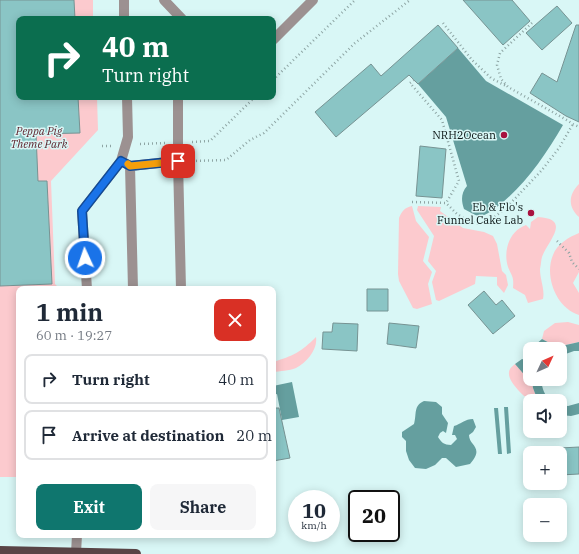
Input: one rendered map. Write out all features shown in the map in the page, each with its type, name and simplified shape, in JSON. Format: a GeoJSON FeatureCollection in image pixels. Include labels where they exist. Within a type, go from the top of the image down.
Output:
{"type":"FeatureCollection","features":[{"type":"Feature","properties":{"kind":"main road"},"geometry":{"type":"LineString","coordinates":[[0,551],[136,554]]}},
{"type":"Feature","properties":{"kind":"lane"},"geometry":{"type":"LineString","coordinates":[[124,0],[124,16]]}},
{"type":"Feature","properties":{"kind":"lane"},"geometry":{"type":"LineString","coordinates":[[164,0],[178,16]]}},
{"type":"Feature","properties":{"kind":"lane"},"geometry":{"type":"LineString","coordinates":[[276,37],[313,0]]}},
{"type":"Feature","properties":{"kind":"lane"},"geometry":{"type":"LineString","coordinates":[[127,100],[128,137],[125,163],[133,286]]}},
{"type":"Feature","properties":{"kind":"lane"},"geometry":{"type":"LineString","coordinates":[[178,100],[181,286]]}},
{"type":"Feature","properties":{"kind":"lane"},"geometry":{"type":"LineString","coordinates":[[87,286],[82,211],[125,163],[178,161]]}},
{"type":"Feature","properties":{"kind":"lane"},"geometry":{"type":"LineString","coordinates":[[76,553],[77,538]]}},
{"type":"Feature","properties":{"kind":"path"},"geometry":{"type":"LineString","coordinates":[[276,77],[355,0]]}},
{"type":"Feature","properties":{"kind":"path"},"geometry":{"type":"LineString","coordinates":[[178,161],[226,160],[250,140],[264,133],[355,44],[410,0]]}},
{"type":"Feature","properties":{"kind":"path"},"geometry":{"type":"LineString","coordinates":[[443,23],[477,64],[492,78],[579,127]]}},
{"type":"Feature","properties":{"kind":"path"},"geometry":{"type":"LineString","coordinates":[[508,87],[501,79],[497,65],[500,53],[532,23]]}},
{"type":"Feature","properties":{"kind":"path"},"geometry":{"type":"LineString","coordinates":[[414,80],[410,83],[442,120],[459,181],[446,203]]}},
{"type":"Feature","properties":{"kind":"path"},"geometry":{"type":"LineString","coordinates":[[412,202],[446,203],[457,214],[468,221],[479,224],[487,223],[507,207],[542,170],[559,148],[572,124]]}},
{"type":"Feature","properties":{"kind":"path"},"geometry":{"type":"LineString","coordinates":[[557,241],[569,253],[572,262],[579,269]]}},
{"type":"Feature","properties":{"kind":"green space","name":"Peppa Pig Theme Park"},"geometry":{"type":"Polygon","coordinates":[[[0,0],[93,0],[93,16],[16,16],[16,100],[97,100],[98,130],[51,181],[55,284],[57,286],[16,286],[16,477],[0,477],[0,0]]]}},
{"type":"Feature","properties":{"kind":"green space"},"geometry":{"type":"Polygon","coordinates":[[[579,184],[579,217],[571,205],[571,197],[575,188],[579,184]]]}},
{"type":"Feature","properties":{"kind":"green space"},"geometry":{"type":"Polygon","coordinates":[[[412,206],[416,221],[429,237],[423,261],[432,272],[428,284],[432,304],[417,309],[413,308],[399,281],[398,274],[399,218],[404,210],[412,206]]]}},
{"type":"Feature","properties":{"kind":"green space"},"geometry":{"type":"Polygon","coordinates":[[[418,206],[441,207],[440,211],[463,228],[484,232],[493,236],[497,244],[502,271],[506,275],[508,285],[504,293],[497,285],[497,277],[476,276],[475,284],[439,301],[436,300],[432,282],[436,271],[428,261],[434,236],[417,210],[418,206]]]}},
{"type":"Feature","properties":{"kind":"green space"},"geometry":{"type":"Polygon","coordinates":[[[538,217],[554,222],[556,227],[541,260],[540,269],[543,299],[528,303],[525,295],[513,288],[513,279],[508,267],[506,255],[509,242],[515,232],[526,225],[530,229],[531,222],[538,217]]]}},
{"type":"Feature","properties":{"kind":"green space"},"geometry":{"type":"Polygon","coordinates":[[[579,233],[579,272],[573,283],[579,293],[579,315],[564,306],[558,298],[551,281],[550,272],[553,255],[557,247],[567,239],[579,233]]]}},
{"type":"Feature","properties":{"kind":"green space"},"geometry":{"type":"Polygon","coordinates":[[[568,322],[579,325],[579,342],[567,345],[567,342],[548,342],[542,339],[544,331],[555,323],[568,322]]]}},
{"type":"Feature","properties":{"kind":"green space"},"geometry":{"type":"Polygon","coordinates":[[[316,337],[315,346],[311,355],[304,362],[296,368],[276,372],[276,361],[296,353],[316,337]]]}},
{"type":"Feature","properties":{"kind":"green space"},"geometry":{"type":"Polygon","coordinates":[[[515,364],[523,373],[523,386],[532,386],[535,394],[523,395],[519,391],[510,378],[510,368],[515,364]]]}},
{"type":"Feature","properties":{"kind":"water","name":"NRH2Ocean"},"geometry":{"type":"Polygon","coordinates":[[[458,48],[486,81],[563,125],[542,159],[517,189],[497,207],[481,216],[464,209],[462,197],[467,186],[446,117],[418,84],[458,48]]]}},
{"type":"Feature","properties":{"kind":"water"},"geometry":{"type":"Polygon","coordinates":[[[542,339],[548,342],[539,342],[542,339]]]}},
{"type":"Feature","properties":{"kind":"water"},"geometry":{"type":"Polygon","coordinates":[[[579,342],[579,351],[567,354],[567,345],[579,342]]]}},
{"type":"Feature","properties":{"kind":"water"},"geometry":{"type":"Polygon","coordinates":[[[523,359],[523,373],[515,364],[523,359]]]}},
{"type":"Feature","properties":{"kind":"water"},"geometry":{"type":"Polygon","coordinates":[[[292,382],[299,417],[282,420],[276,394],[276,385],[292,382]]]}},
{"type":"Feature","properties":{"kind":"water"},"geometry":{"type":"Polygon","coordinates":[[[533,386],[542,386],[546,394],[535,394],[533,386]]]}},
{"type":"Feature","properties":{"kind":"water"},"geometry":{"type":"Polygon","coordinates":[[[424,401],[436,402],[442,407],[442,414],[448,423],[446,433],[443,431],[438,437],[445,444],[451,445],[457,439],[455,435],[452,435],[454,426],[473,419],[476,427],[469,435],[471,442],[475,447],[476,454],[470,464],[456,467],[446,458],[442,458],[435,465],[426,469],[415,468],[409,460],[406,451],[406,441],[402,437],[402,432],[414,424],[418,405],[424,401]]]}},
{"type":"Feature","properties":{"kind":"water"},"geometry":{"type":"Polygon","coordinates":[[[579,403],[579,414],[567,416],[568,406],[579,403]]]}},
{"type":"Feature","properties":{"kind":"water"},"geometry":{"type":"Polygon","coordinates":[[[504,407],[508,407],[511,453],[507,454],[504,407]]]}},
{"type":"Feature","properties":{"kind":"water"},"geometry":{"type":"Polygon","coordinates":[[[494,408],[498,408],[502,454],[498,454],[494,408]]]}},
{"type":"Feature","properties":{"kind":"building","name":"Peppa Pig Theme Park"},"geometry":{"type":"Polygon","coordinates":[[[0,0],[74,0],[75,16],[16,16],[16,100],[78,100],[80,133],[36,134],[38,181],[47,181],[52,284],[0,286],[0,0]]]}},
{"type":"Feature","properties":{"kind":"building"},"geometry":{"type":"Polygon","coordinates":[[[463,0],[512,0],[530,21],[503,45],[463,0]]]}},
{"type":"Feature","properties":{"kind":"building"},"geometry":{"type":"Polygon","coordinates":[[[557,6],[572,23],[542,50],[526,33],[557,6]]]}},
{"type":"Feature","properties":{"kind":"building"},"geometry":{"type":"Polygon","coordinates":[[[438,25],[458,48],[418,84],[409,75],[336,137],[315,112],[371,64],[381,76],[438,25]]]}},
{"type":"Feature","properties":{"kind":"building"},"geometry":{"type":"Polygon","coordinates":[[[576,25],[579,25],[579,122],[566,116],[530,93],[542,73],[557,82],[576,25]]]}},
{"type":"Feature","properties":{"kind":"building"},"geometry":{"type":"Polygon","coordinates":[[[420,146],[446,149],[442,198],[416,196],[420,146]]]}},
{"type":"Feature","properties":{"kind":"building"},"geometry":{"type":"Polygon","coordinates":[[[367,289],[388,289],[388,311],[367,311],[367,289]]]}},
{"type":"Feature","properties":{"kind":"building"},"geometry":{"type":"Polygon","coordinates":[[[484,291],[496,305],[502,300],[515,316],[493,334],[468,305],[484,291]]]}},
{"type":"Feature","properties":{"kind":"building"},"geometry":{"type":"Polygon","coordinates":[[[333,323],[358,324],[357,351],[322,349],[323,332],[332,332],[333,323]]]}},
{"type":"Feature","properties":{"kind":"building"},"geometry":{"type":"Polygon","coordinates":[[[389,323],[419,326],[416,348],[387,344],[389,323]]]}},
{"type":"Feature","properties":{"kind":"building"},"geometry":{"type":"Polygon","coordinates":[[[276,408],[279,408],[290,458],[276,460],[276,408]]]}},
{"type":"Feature","properties":{"kind":"building"},"geometry":{"type":"Polygon","coordinates":[[[579,447],[579,474],[567,475],[567,448],[579,447]]]}},
{"type":"Feature","properties":{"kind":"slow traffic"},"geometry":{"type":"LineString","coordinates":[[128,164],[130,166],[161,163]]}},
{"type":"Feature","properties":{"kind":"place","name":"NRH2Ocean"},"geometry":{"type":"Point","coordinates":[504,135]}},
{"type":"Feature","properties":{"kind":"place","name":"Eb & Flo's Funnel Cake Lab"},"geometry":{"type":"Point","coordinates":[531,213]}},
{"type":"Feature","properties":{"kind":"route"},"geometry":{"type":"LineString","coordinates":[[85,258],[82,211],[121,161],[130,166],[178,161]]}}]}
